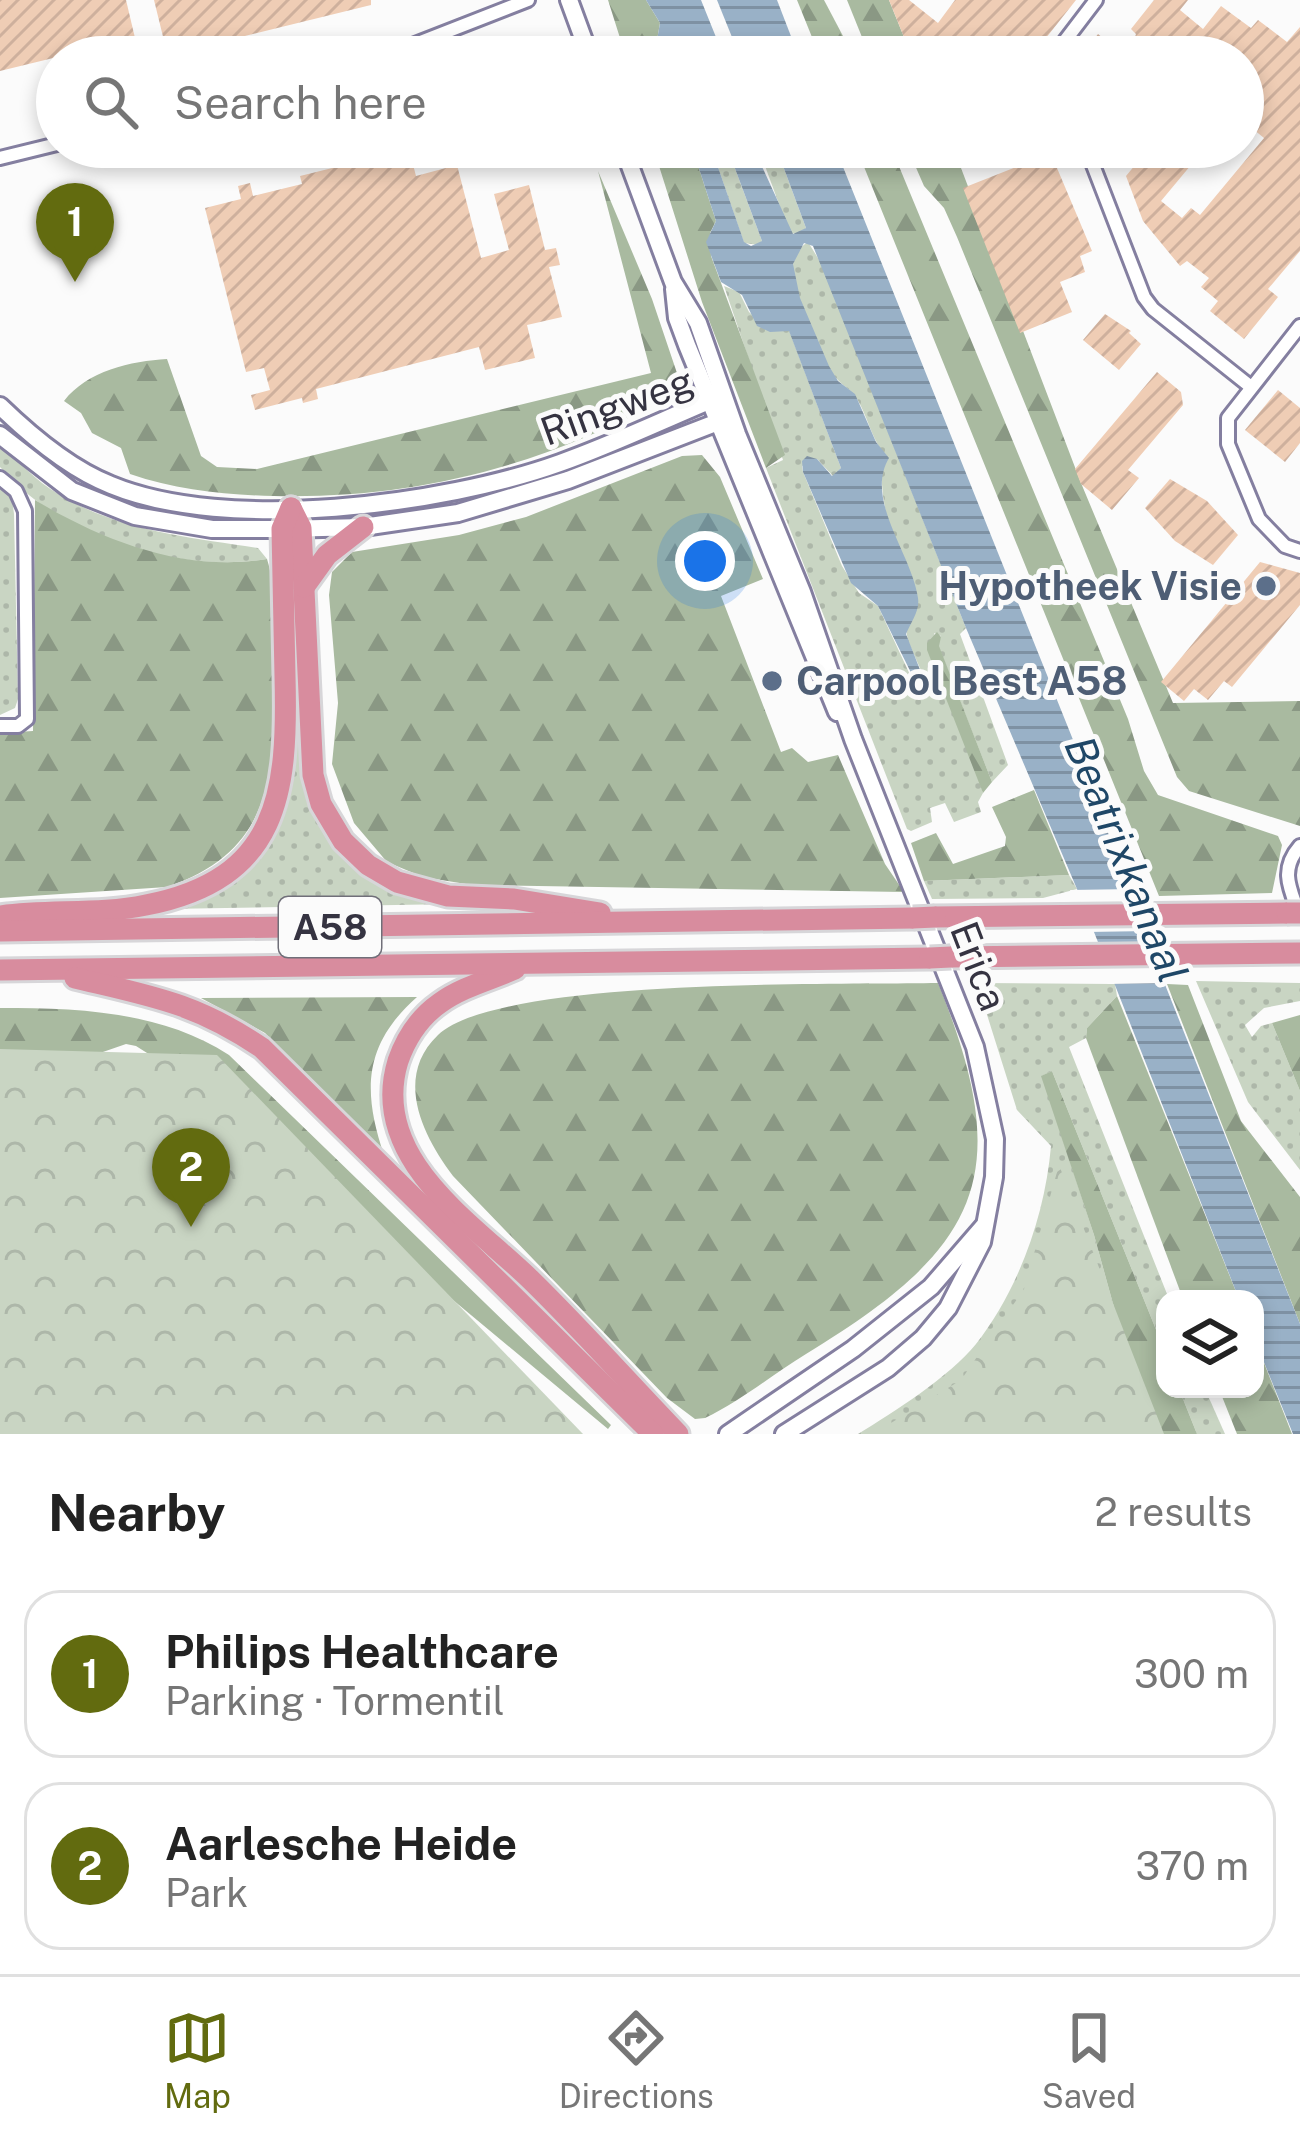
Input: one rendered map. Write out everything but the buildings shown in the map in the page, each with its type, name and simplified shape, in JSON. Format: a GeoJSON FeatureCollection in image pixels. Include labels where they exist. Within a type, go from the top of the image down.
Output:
{"type":"FeatureCollection","features":[{"type":"Feature","properties":{"kind":"highway","name":"A58"},"geometry":{"type":"LineString","coordinates":[[291,522],[304,588],[313,775],[328,818],[353,852],[397,882],[429,892],[514,899],[660,922]]}},
{"type":"Feature","properties":{"kind":"highway","name":"A58"},"geometry":{"type":"LineString","coordinates":[[0,916],[160,902],[213,882],[258,843],[271,820],[285,766],[291,522]]}},
{"type":"Feature","properties":{"kind":"highway"},"geometry":{"type":"LineString","coordinates":[[304,588],[327,555],[363,527]]}},
{"type":"Feature","properties":{"kind":"highway","name":"A58"},"geometry":{"type":"LineString","coordinates":[[0,931],[1296,914]]}},
{"type":"Feature","properties":{"kind":"highway","name":"A58"},"geometry":{"type":"LineString","coordinates":[[0,970],[1300,953]]}},
{"type":"Feature","properties":{"kind":"highway","name":"A58"},"geometry":{"type":"LineString","coordinates":[[526,964],[449,997],[416,1025],[395,1072],[396,1125],[420,1174],[536,1285],[678,1434]]}},
{"type":"Feature","properties":{"kind":"highway","name":"A58"},"geometry":{"type":"LineString","coordinates":[[40,970],[184,1004],[223,1021],[262,1048],[644,1429]]}},
{"type":"Feature","properties":{"kind":"main road"},"geometry":{"type":"LineString","coordinates":[[569,0],[582,36]]}},
{"type":"Feature","properties":{"kind":"main road","name":"Erica"},"geometry":{"type":"LineString","coordinates":[[631,168],[673,283],[698,323],[719,409],[826,692],[853,739],[983,1071],[995,1138],[994,1177],[982,1242],[965,1279],[923,1338],[888,1368],[784,1434]]}},
{"type":"Feature","properties":{"kind":"main road","name":"Ringweg"},"geometry":{"type":"LineString","coordinates":[[0,406],[53,450],[110,485],[170,502],[291,522],[363,527],[458,513],[511,499],[719,409]]}},
{"type":"Feature","properties":{"kind":"main road","name":"Ringweg"},"geometry":{"type":"LineString","coordinates":[[0,435],[71,491],[135,516],[212,530],[291,522],[485,485],[719,409]]}},
{"type":"Feature","properties":{"kind":"main road"},"geometry":{"type":"LineString","coordinates":[[728,1434],[853,1349],[915,1300],[983,1227]]}},
{"type":"Feature","properties":{"kind":"street"},"geometry":{"type":"LineString","coordinates":[[436,36],[528,0]]}},
{"type":"Feature","properties":{"kind":"street"},"geometry":{"type":"LineString","coordinates":[[1069,36],[1096,0]]}},
{"type":"Feature","properties":{"kind":"street"},"geometry":{"type":"LineString","coordinates":[[0,158],[36,149]]}},
{"type":"Feature","properties":{"kind":"street"},"geometry":{"type":"LineString","coordinates":[[1094,168],[1144,298],[1251,387]]}},
{"type":"Feature","properties":{"kind":"street"},"geometry":{"type":"LineString","coordinates":[[1300,326],[1228,418],[1228,444],[1258,519],[1285,546],[1300,551]]}},
{"type":"Feature","properties":{"kind":"street"},"geometry":{"type":"LineString","coordinates":[[0,478],[16,491],[26,511],[27,696],[27,719],[18,726],[0,726]]}},
{"type":"Feature","properties":{"kind":"street"},"geometry":{"type":"LineString","coordinates":[[1296,914],[1286,876],[1300,846]]}},
{"type":"Feature","properties":{"kind":"green space"},"geometry":{"type":"Polygon","coordinates":[[[608,0],[646,0],[660,23],[658,36],[619,36],[608,0]]]}},
{"type":"Feature","properties":{"kind":"green space"},"geometry":{"type":"Polygon","coordinates":[[[797,0],[824,0],[843,36],[812,36],[797,0]]]}},
{"type":"Feature","properties":{"kind":"green space"},"geometry":{"type":"Polygon","coordinates":[[[847,0],[889,0],[904,36],[862,36],[847,0]]]}},
{"type":"Feature","properties":{"kind":"green space"},"geometry":{"type":"Polygon","coordinates":[[[660,168],[699,168],[716,221],[710,233],[711,256],[785,455],[766,468],[702,302],[660,168]]]}},
{"type":"Feature","properties":{"kind":"green space"},"geometry":{"type":"Polygon","coordinates":[[[718,168],[735,168],[762,241],[759,245],[744,243],[718,168]]]}},
{"type":"Feature","properties":{"kind":"green space"},"geometry":{"type":"Polygon","coordinates":[[[766,168],[784,168],[806,228],[790,234],[766,168]]]}},
{"type":"Feature","properties":{"kind":"green space"},"geometry":{"type":"Polygon","coordinates":[[[864,168],[900,168],[1128,719],[1144,771],[1158,795],[1278,836],[1282,845],[1272,893],[1159,896],[864,168]]]}},
{"type":"Feature","properties":{"kind":"green space"},"geometry":{"type":"Polygon","coordinates":[[[916,168],[961,168],[1081,483],[1173,703],[1300,701],[1300,826],[1189,791],[1177,777],[957,237],[944,208],[924,186],[916,168]]]}},
{"type":"Feature","properties":{"kind":"green space"},"geometry":{"type":"Polygon","coordinates":[[[598,171],[652,299],[679,379],[661,401],[569,444],[474,474],[376,492],[219,493],[130,474],[121,448],[92,433],[81,413],[64,401],[85,382],[111,370],[167,359],[201,456],[217,467],[257,469],[651,373],[598,171]]]}},
{"type":"Feature","properties":{"kind":"green space"},"geometry":{"type":"Polygon","coordinates":[[[808,242],[821,263],[966,628],[960,634],[1008,765],[992,782],[938,645],[941,636],[934,633],[983,793],[978,802],[981,812],[954,822],[945,803],[930,808],[932,822],[907,829],[766,468],[783,460],[724,286],[739,292],[749,312],[770,331],[789,330],[841,468],[833,476],[817,459],[802,466],[803,472],[842,566],[859,593],[878,606],[919,694],[923,675],[908,641],[883,496],[881,472],[888,458],[855,396],[831,370],[802,306],[793,265],[808,242]]]}},
{"type":"Feature","properties":{"kind":"green space"},"geometry":{"type":"Polygon","coordinates":[[[0,443],[42,483],[98,514],[150,530],[258,548],[267,559],[208,562],[176,558],[86,530],[34,499],[0,467],[0,443]]]}},
{"type":"Feature","properties":{"kind":"green space"},"geometry":{"type":"Polygon","coordinates":[[[702,455],[720,477],[763,579],[721,596],[781,752],[792,748],[808,762],[838,755],[885,864],[904,892],[472,885],[423,877],[387,862],[354,823],[332,764],[338,703],[329,595],[332,572],[352,552],[459,535],[526,517],[682,456],[702,455]]]}},
{"type":"Feature","properties":{"kind":"green space"},"geometry":{"type":"Polygon","coordinates":[[[0,483],[12,499],[14,514],[18,699],[15,708],[0,715],[0,483]]]}},
{"type":"Feature","properties":{"kind":"green space"},"geometry":{"type":"Polygon","coordinates":[[[35,500],[146,550],[206,561],[267,559],[273,597],[273,700],[270,768],[263,798],[251,826],[232,850],[167,887],[0,898],[0,733],[33,731],[35,500]]]}},
{"type":"Feature","properties":{"kind":"green space"},"geometry":{"type":"Polygon","coordinates":[[[294,600],[304,770],[330,833],[452,904],[166,909],[271,828],[287,601],[294,600]]]}},
{"type":"Feature","properties":{"kind":"green space"},"geometry":{"type":"Polygon","coordinates":[[[937,632],[992,782],[983,793],[927,650],[937,632]]]}},
{"type":"Feature","properties":{"kind":"green space"},"geometry":{"type":"Polygon","coordinates":[[[1034,790],[1069,875],[924,881],[911,843],[936,833],[953,864],[1005,846],[1006,837],[992,807],[1034,790]]]}},
{"type":"Feature","properties":{"kind":"green space"},"geometry":{"type":"Polygon","coordinates":[[[1069,875],[1077,889],[1043,898],[932,899],[924,881],[1069,875]]]}},
{"type":"Feature","properties":{"kind":"green space"},"geometry":{"type":"Polygon","coordinates":[[[1196,981],[1300,983],[1300,1001],[1264,1008],[1245,1025],[1252,1037],[1261,1026],[1272,1023],[1300,1091],[1300,1170],[1248,1102],[1196,981]]]}},
{"type":"Feature","properties":{"kind":"green space"},"geometry":{"type":"Polygon","coordinates":[[[938,983],[962,1050],[975,1108],[977,1158],[967,1202],[945,1241],[911,1279],[865,1316],[705,1418],[695,1419],[667,1398],[453,1176],[431,1143],[417,1106],[417,1069],[438,1035],[473,1016],[528,1003],[675,988],[938,983]]]}},
{"type":"Feature","properties":{"kind":"green space"},"geometry":{"type":"Polygon","coordinates":[[[977,983],[1115,984],[1117,996],[1087,1028],[1086,1038],[1069,1047],[1165,1290],[1156,1290],[1156,1330],[1052,1071],[1042,1076],[1094,1235],[1149,1434],[858,1434],[904,1405],[965,1356],[1005,1300],[1036,1224],[1051,1146],[1017,1110],[977,983]]]}},
{"type":"Feature","properties":{"kind":"green space"},"geometry":{"type":"Polygon","coordinates":[[[1167,984],[1188,985],[1241,1121],[1300,1197],[1300,1324],[1167,984]]]}},
{"type":"Feature","properties":{"kind":"green space"},"geometry":{"type":"Polygon","coordinates":[[[1117,996],[1235,1290],[1180,1290],[1086,1038],[1087,1028],[1117,996]]]}},
{"type":"Feature","properties":{"kind":"green space"},"geometry":{"type":"Polygon","coordinates":[[[417,997],[386,1032],[372,1069],[372,1110],[384,1155],[265,1033],[201,998],[417,997]]]}},
{"type":"Feature","properties":{"kind":"green space"},"geometry":{"type":"Polygon","coordinates":[[[0,1008],[119,1015],[176,1029],[229,1055],[611,1425],[608,1429],[185,1077],[136,1046],[126,1044],[100,1053],[0,1178],[0,1008]]]}},
{"type":"Feature","properties":{"kind":"green space"},"geometry":{"type":"Polygon","coordinates":[[[1300,1015],[1300,1091],[1272,1023],[1300,1015]]]}},
{"type":"Feature","properties":{"kind":"green space"},"geometry":{"type":"Polygon","coordinates":[[[0,1049],[217,1055],[583,1434],[0,1434],[0,1049]]]}},
{"type":"Feature","properties":{"kind":"green space"},"geometry":{"type":"Polygon","coordinates":[[[1052,1071],[1156,1330],[1156,1398],[1183,1398],[1197,1434],[1149,1434],[1094,1235],[1041,1076],[1052,1071]]]}},
{"type":"Feature","properties":{"kind":"green space"},"geometry":{"type":"Polygon","coordinates":[[[1059,1165],[1164,1434],[873,1434],[961,1380],[1024,1289],[1059,1165]]]}},
{"type":"Feature","properties":{"kind":"green space"},"geometry":{"type":"Polygon","coordinates":[[[1264,1363],[1292,1434],[1237,1434],[1223,1398],[1264,1398],[1264,1363]]]}},
{"type":"Feature","properties":{"kind":"green space"},"geometry":{"type":"Polygon","coordinates":[[[1183,1398],[1209,1398],[1225,1434],[1197,1434],[1183,1398]]]}},
{"type":"Feature","properties":{"kind":"water"},"geometry":{"type":"Polygon","coordinates":[[[646,0],[701,0],[716,36],[658,36],[660,23],[646,0]]]}},
{"type":"Feature","properties":{"kind":"water"},"geometry":{"type":"Polygon","coordinates":[[[717,0],[777,0],[791,36],[732,36],[717,0]]]}},
{"type":"Feature","properties":{"kind":"water"},"geometry":{"type":"Polygon","coordinates":[[[699,168],[718,168],[744,242],[751,246],[762,241],[735,168],[763,168],[793,234],[806,228],[784,168],[843,168],[1096,797],[1127,889],[1300,1324],[1300,1434],[1293,1434],[1264,1362],[1264,1290],[1235,1290],[813,246],[804,243],[793,264],[800,298],[829,366],[838,381],[855,394],[876,442],[889,458],[882,491],[918,598],[906,634],[926,685],[922,695],[878,606],[851,583],[803,472],[802,461],[807,456],[817,459],[832,476],[841,468],[789,331],[770,332],[757,326],[742,295],[721,282],[706,242],[716,221],[699,168]]]}},
{"type":"Feature","properties":{"kind":"pier"},"geometry":{"type":"Polygon","coordinates":[[[1134,889],[1150,931],[1087,932],[1070,890],[1134,889]]]}},
{"type":"Feature","properties":{"kind":"pier"},"geometry":{"type":"Polygon","coordinates":[[[1154,942],[1172,983],[1108,984],[1092,943],[1154,942]]]}},
{"type":"Feature","properties":{"kind":"place","name":"Philips Healthcare"},"geometry":{"type":"Point","coordinates":[75,282]}},
{"type":"Feature","properties":{"kind":"place","name":"Hypotheek Visie"},"geometry":{"type":"Point","coordinates":[1266,586]}},
{"type":"Feature","properties":{"kind":"place","name":"Carpool Best A58"},"geometry":{"type":"Point","coordinates":[772,681]}},
{"type":"Feature","properties":{"kind":"place","name":"Aarlesche Heide"},"geometry":{"type":"Point","coordinates":[191,1227]}},
{"type":"Feature","properties":{"kind":"water label","name":"Beatrixkanaal"},"geometry":{"type":"Point","coordinates":[1127,859]}}]}
